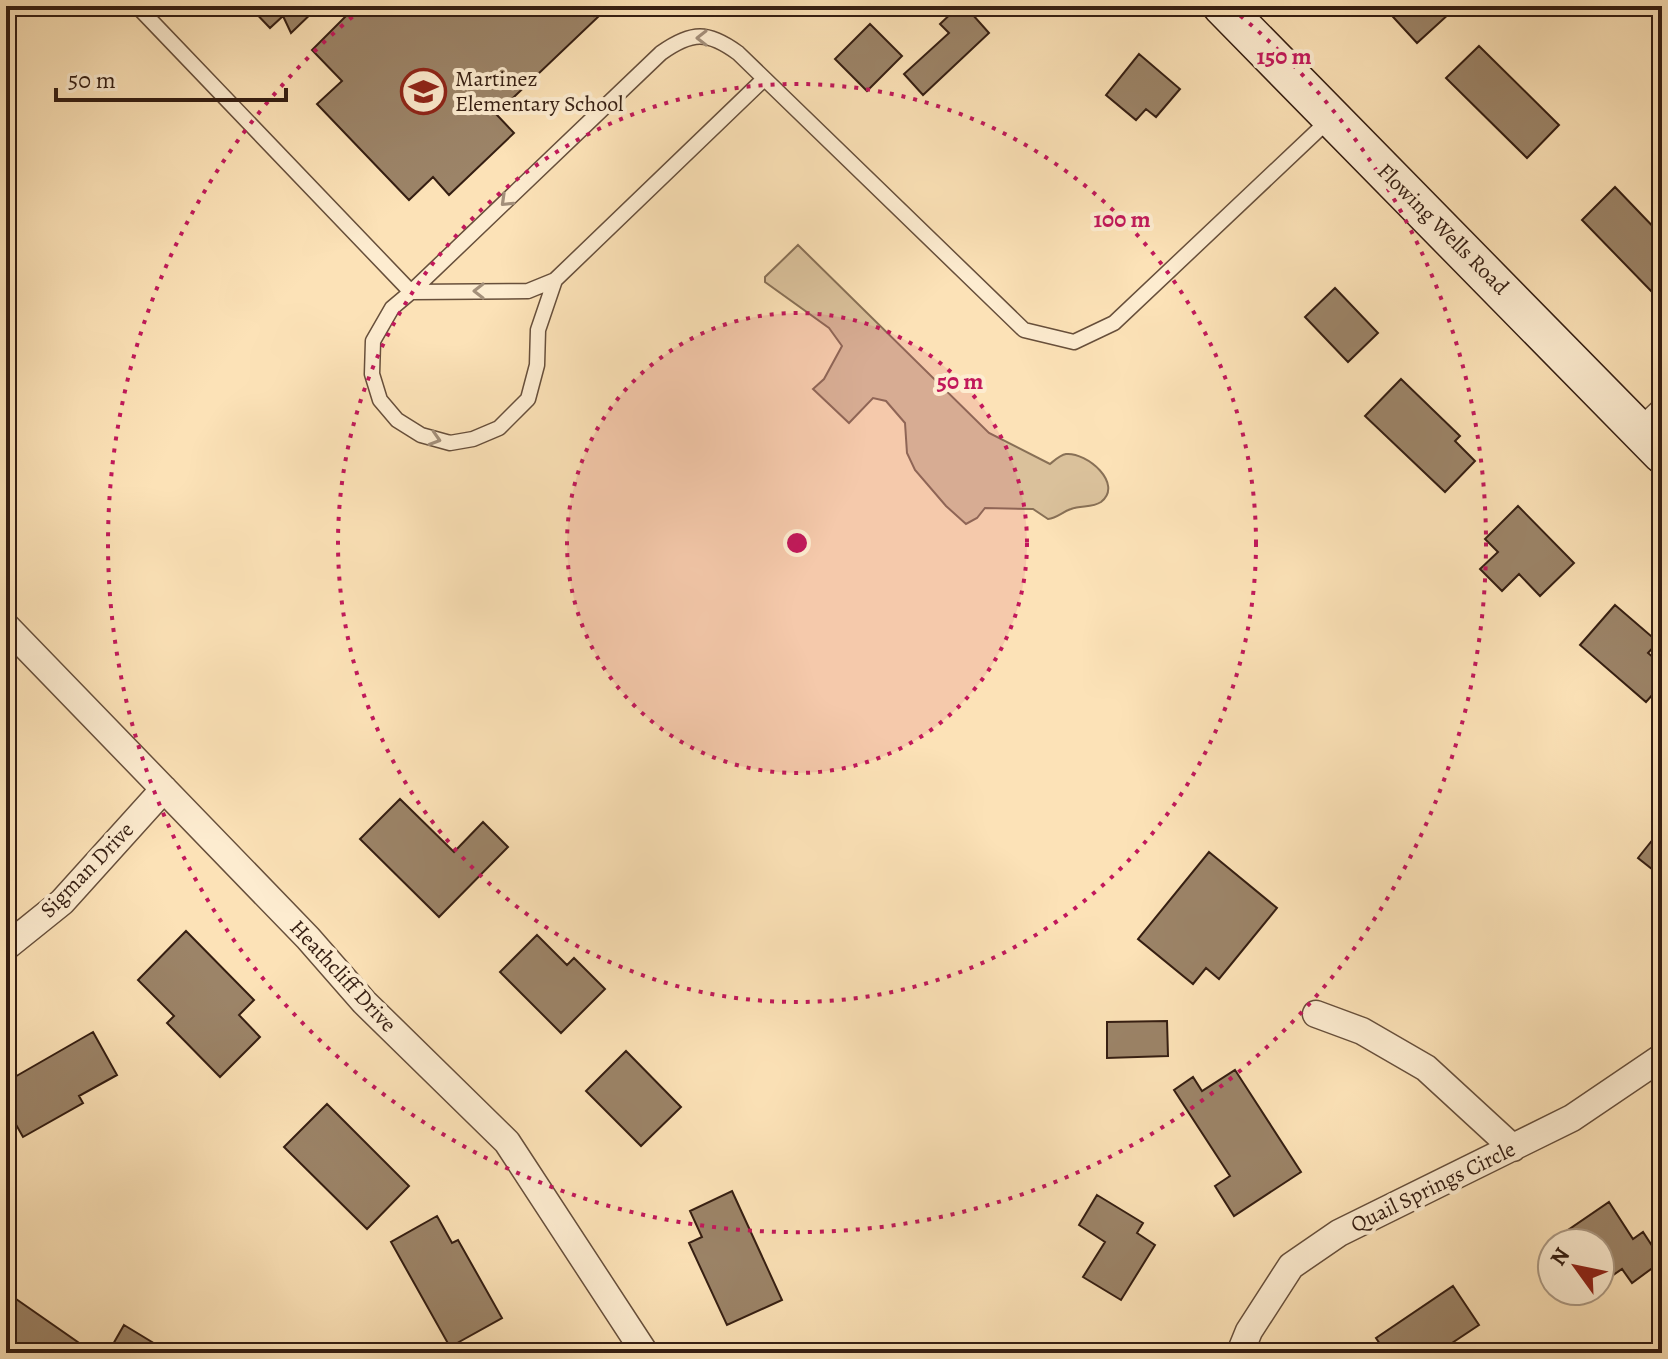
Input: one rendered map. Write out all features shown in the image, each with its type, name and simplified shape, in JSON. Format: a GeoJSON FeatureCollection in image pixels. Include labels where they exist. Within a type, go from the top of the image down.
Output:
{"type":"FeatureCollection","features":[{"type":"Feature","properties":{"kind":"main road","name":"Flowing Wells Road"},"geometry":{"type":"LineString","coordinates":[[1222,6],[1655,432]]}},
{"type":"Feature","properties":{"kind":"street","name":"Heathcliff Drive"},"geometry":{"type":"LineString","coordinates":[[6,626],[308,938],[364,1002],[507,1142],[645,1353]]}},
{"type":"Feature","properties":{"kind":"street","name":"Sigman Drive"},"geometry":{"type":"LineString","coordinates":[[6,947],[62,902],[164,789]]}},
{"type":"Feature","properties":{"kind":"street"},"geometry":{"type":"LineString","coordinates":[[1316,1014],[1362,1031],[1426,1068],[1513,1148]]}},
{"type":"Feature","properties":{"kind":"street","name":"Quail Springs Circle"},"geometry":{"type":"LineString","coordinates":[[1240,1353],[1249,1331],[1291,1266],[1339,1233],[1572,1118],[1662,1057]]}},
{"type":"Feature","properties":{"kind":"lane"},"geometry":{"type":"LineString","coordinates":[[137,6],[411,292],[528,291],[555,280],[764,79]]}},
{"type":"Feature","properties":{"kind":"lane"},"geometry":{"type":"LineString","coordinates":[[555,280],[538,330],[537,365],[528,399],[499,428],[473,439],[450,443],[421,435],[397,420],[380,400],[372,374],[373,341],[392,308],[661,53],[696,35],[718,38],[738,53],[1024,330],[1074,342],[1114,323],[1332,117]]}},
{"type":"Feature","properties":{"kind":"shaded area"},"geometry":{"type":"Polygon","coordinates":[[[798,245],[989,433],[1050,464],[1066,454],[1084,458],[1106,478],[1107,495],[1094,505],[1071,509],[1048,519],[1033,509],[985,508],[977,518],[966,524],[915,470],[907,453],[905,423],[886,401],[873,398],[849,423],[813,389],[824,379],[842,346],[829,328],[765,282],[765,277],[798,245]]]}},
{"type":"Feature","properties":{"kind":"building"},"geometry":{"type":"Polygon","coordinates":[[[249,6],[319,6],[291,33],[283,16],[270,28],[249,6]]]}},
{"type":"Feature","properties":{"kind":"building","name":"Martinez Elementary School"},"geometry":{"type":"Polygon","coordinates":[[[356,6],[589,6],[599,16],[496,114],[514,133],[449,195],[433,177],[409,200],[317,104],[342,81],[312,50],[356,6]]]}},
{"type":"Feature","properties":{"kind":"building"},"geometry":{"type":"Polygon","coordinates":[[[585,6],[605,6],[594,16],[585,6]]]}},
{"type":"Feature","properties":{"kind":"building"},"geometry":{"type":"Polygon","coordinates":[[[959,6],[965,6],[989,33],[923,95],[904,74],[949,33],[940,24],[959,6]]]}},
{"type":"Feature","properties":{"kind":"building"},"geometry":{"type":"Polygon","coordinates":[[[1383,6],[1444,6],[1450,13],[1417,43],[1383,6]]]}},
{"type":"Feature","properties":{"kind":"building"},"geometry":{"type":"Polygon","coordinates":[[[870,24],[902,56],[867,91],[835,59],[870,24]]]}},
{"type":"Feature","properties":{"kind":"building"},"geometry":{"type":"Polygon","coordinates":[[[1479,46],[1559,125],[1527,158],[1446,78],[1479,46]]]}},
{"type":"Feature","properties":{"kind":"building"},"geometry":{"type":"Polygon","coordinates":[[[1139,54],[1180,89],[1156,117],[1146,109],[1136,120],[1106,95],[1139,54]]]}},
{"type":"Feature","properties":{"kind":"building"},"geometry":{"type":"Polygon","coordinates":[[[1615,187],[1662,236],[1662,288],[1655,295],[1582,220],[1615,187]]]}},
{"type":"Feature","properties":{"kind":"building"},"geometry":{"type":"Polygon","coordinates":[[[1335,288],[1378,333],[1348,362],[1305,317],[1335,288]]]}},
{"type":"Feature","properties":{"kind":"building"},"geometry":{"type":"Polygon","coordinates":[[[1401,379],[1460,436],[1455,441],[1475,461],[1445,492],[1365,416],[1401,379]]]}},
{"type":"Feature","properties":{"kind":"building"},"geometry":{"type":"Polygon","coordinates":[[[1518,506],[1574,563],[1540,596],[1519,574],[1502,591],[1480,569],[1498,552],[1485,539],[1518,506]]]}},
{"type":"Feature","properties":{"kind":"building"},"geometry":{"type":"Polygon","coordinates":[[[1615,605],[1658,642],[1648,653],[1662,665],[1662,684],[1646,702],[1580,645],[1615,605]]]}},
{"type":"Feature","properties":{"kind":"building"},"geometry":{"type":"Polygon","coordinates":[[[400,799],[454,852],[483,822],[508,847],[439,917],[360,839],[400,799]]]}},
{"type":"Feature","properties":{"kind":"building"},"geometry":{"type":"Polygon","coordinates":[[[1662,828],[1662,877],[1638,858],[1662,828]]]}},
{"type":"Feature","properties":{"kind":"building"},"geometry":{"type":"Polygon","coordinates":[[[1209,852],[1277,908],[1219,979],[1206,968],[1193,984],[1138,939],[1209,852]]]}},
{"type":"Feature","properties":{"kind":"building"},"geometry":{"type":"Polygon","coordinates":[[[186,931],[254,1000],[239,1015],[260,1037],[220,1077],[167,1023],[174,1016],[138,980],[186,931]]]}},
{"type":"Feature","properties":{"kind":"building"},"geometry":{"type":"Polygon","coordinates":[[[537,935],[567,965],[574,958],[605,989],[561,1033],[500,972],[537,935]]]}},
{"type":"Feature","properties":{"kind":"building"},"geometry":{"type":"Polygon","coordinates":[[[1167,1021],[1168,1056],[1107,1058],[1107,1022],[1167,1021]]]}},
{"type":"Feature","properties":{"kind":"building"},"geometry":{"type":"Polygon","coordinates":[[[93,1032],[117,1075],[79,1096],[83,1103],[23,1137],[6,1107],[6,1082],[93,1032]]]}},
{"type":"Feature","properties":{"kind":"building"},"geometry":{"type":"Polygon","coordinates":[[[626,1051],[681,1107],[641,1146],[586,1091],[626,1051]]]}},
{"type":"Feature","properties":{"kind":"building"},"geometry":{"type":"Polygon","coordinates":[[[1235,1070],[1301,1172],[1234,1216],[1215,1186],[1230,1176],[1174,1090],[1193,1077],[1202,1091],[1235,1070]]]}},
{"type":"Feature","properties":{"kind":"building"},"geometry":{"type":"Polygon","coordinates":[[[327,1104],[409,1186],[367,1229],[284,1147],[327,1104]]]}},
{"type":"Feature","properties":{"kind":"building"},"geometry":{"type":"Polygon","coordinates":[[[732,1191],[782,1300],[727,1325],[689,1243],[702,1237],[690,1211],[732,1191]]]}},
{"type":"Feature","properties":{"kind":"building"},"geometry":{"type":"Polygon","coordinates":[[[1097,1195],[1143,1223],[1137,1233],[1155,1245],[1121,1300],[1083,1277],[1105,1242],[1079,1225],[1097,1195]]]}},
{"type":"Feature","properties":{"kind":"building"},"geometry":{"type":"Polygon","coordinates":[[[1609,1202],[1633,1239],[1643,1232],[1662,1261],[1632,1283],[1622,1269],[1616,1273],[1616,1227],[1572,1227],[1609,1202]]]}},
{"type":"Feature","properties":{"kind":"building"},"geometry":{"type":"Polygon","coordinates":[[[437,1216],[452,1243],[458,1240],[502,1318],[450,1347],[391,1242],[437,1216]]]}},
{"type":"Feature","properties":{"kind":"building"},"geometry":{"type":"Polygon","coordinates":[[[1453,1286],[1479,1325],[1446,1347],[1450,1353],[1386,1353],[1376,1338],[1453,1286]]]}},
{"type":"Feature","properties":{"kind":"building"},"geometry":{"type":"Polygon","coordinates":[[[6,1292],[82,1345],[76,1353],[6,1353],[6,1292]]]}},
{"type":"Feature","properties":{"kind":"building"},"geometry":{"type":"Polygon","coordinates":[[[124,1325],[170,1353],[108,1353],[124,1325]]]}},
{"type":"Feature","properties":{"kind":"place","name":"Martinez Elementary School"},"geometry":{"type":"Point","coordinates":[424,92]}}]}
